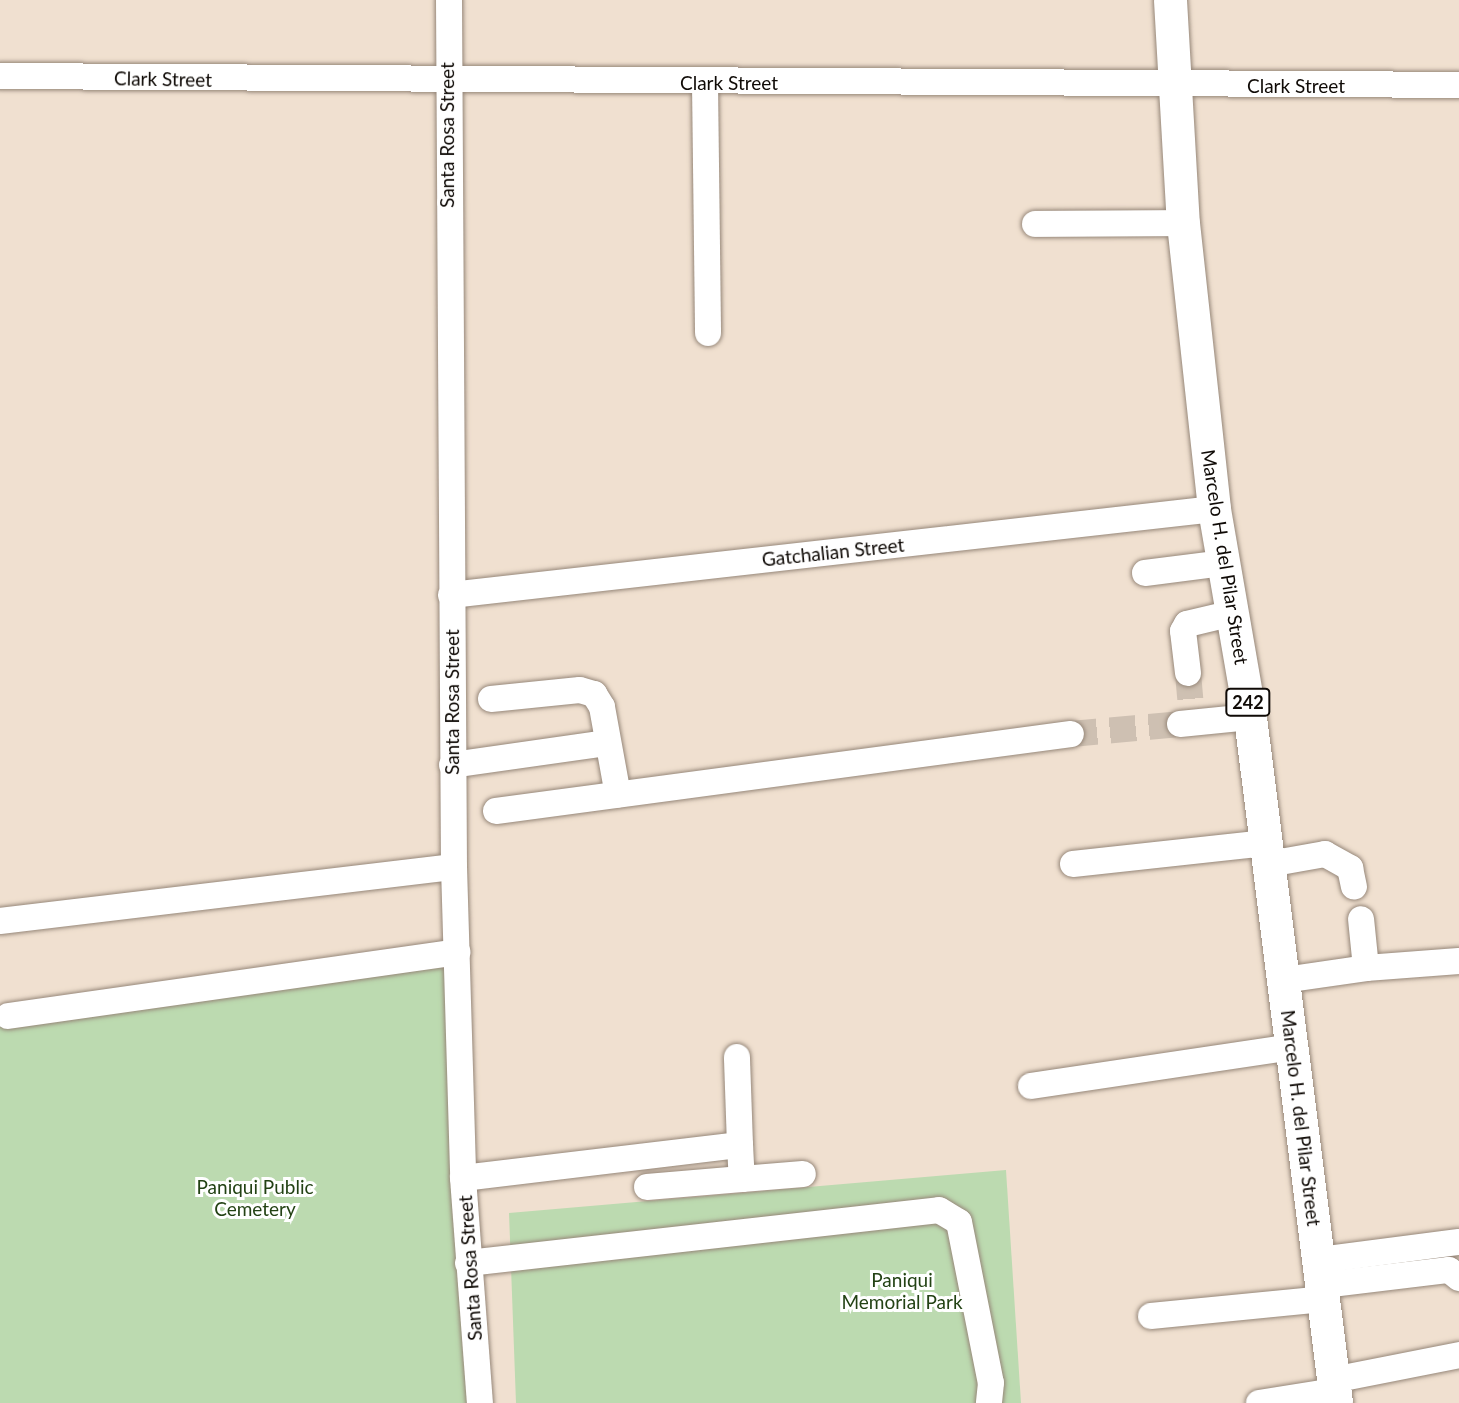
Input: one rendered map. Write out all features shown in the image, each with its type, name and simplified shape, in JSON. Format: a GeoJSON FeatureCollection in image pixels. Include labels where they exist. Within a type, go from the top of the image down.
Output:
{"type":"FeatureCollection","features":[{"type":"Feature","properties":{"kind":"main road","name":"Marcelo H. del Pilar Street"},"geometry":{"type":"LineString","coordinates":[[1170,0],[1183,223],[1214,509],[1250,717],[1335,1391]]}},
{"type":"Feature","properties":{"kind":"street","name":"Santa Rosa Street"},"geometry":{"type":"LineString","coordinates":[[449,0],[446,81],[454,867],[463,1178],[480,1403]]}},
{"type":"Feature","properties":{"kind":"street","name":"Clark Street"},"geometry":{"type":"LineString","coordinates":[[0,76],[1174,86],[1459,85]]}},
{"type":"Feature","properties":{"kind":"street"},"geometry":{"type":"LineString","coordinates":[[705,82],[708,333]]}},
{"type":"Feature","properties":{"kind":"street"},"geometry":{"type":"LineString","coordinates":[[1035,224],[1183,223]]}},
{"type":"Feature","properties":{"kind":"street","name":"Gatchalian Street"},"geometry":{"type":"LineString","coordinates":[[451,595],[1214,509]]}},
{"type":"Feature","properties":{"kind":"street"},"geometry":{"type":"LineString","coordinates":[[1145,573],[1224,563]]}},
{"type":"Feature","properties":{"kind":"street"},"geometry":{"type":"LineString","coordinates":[[1188,673],[1183,631],[1187,624],[1233,613]]}},
{"type":"Feature","properties":{"kind":"street"},"geometry":{"type":"LineString","coordinates":[[491,699],[579,690],[594,694],[602,707],[618,795]]}},
{"type":"Feature","properties":{"kind":"street"},"geometry":{"type":"LineString","coordinates":[[1188,718],[1250,717]]}},
{"type":"Feature","properties":{"kind":"street"},"geometry":{"type":"LineString","coordinates":[[496,811],[1071,734]]}},
{"type":"Feature","properties":{"kind":"street"},"geometry":{"type":"LineString","coordinates":[[452,765],[607,743]]}},
{"type":"Feature","properties":{"kind":"street"},"geometry":{"type":"LineString","coordinates":[[1073,864],[1267,853],[1325,854],[1350,868],[1354,887]]}},
{"type":"Feature","properties":{"kind":"street"},"geometry":{"type":"LineString","coordinates":[[0,921],[454,867]]}},
{"type":"Feature","properties":{"kind":"street"},"geometry":{"type":"LineString","coordinates":[[1360,919],[1366,968]]}},
{"type":"Feature","properties":{"kind":"street"},"geometry":{"type":"LineString","coordinates":[[8,1016],[457,952]]}},
{"type":"Feature","properties":{"kind":"street"},"geometry":{"type":"LineString","coordinates":[[1284,980],[1366,968],[1459,961]]}},
{"type":"Feature","properties":{"kind":"street"},"geometry":{"type":"LineString","coordinates":[[1031,1086],[1292,1047]]}},
{"type":"Feature","properties":{"kind":"street"},"geometry":{"type":"LineString","coordinates":[[737,1057],[742,1179]]}},
{"type":"Feature","properties":{"kind":"street"},"geometry":{"type":"LineString","coordinates":[[463,1178],[740,1145]]}},
{"type":"Feature","properties":{"kind":"street"},"geometry":{"type":"LineString","coordinates":[[647,1187],[803,1174]]}},
{"type":"Feature","properties":{"kind":"street"},"geometry":{"type":"LineString","coordinates":[[468,1263],[939,1210],[959,1222],[991,1383],[989,1403]]}},
{"type":"Feature","properties":{"kind":"street"},"geometry":{"type":"LineString","coordinates":[[1152,1316],[1322,1281],[1459,1242]]}},
{"type":"Feature","properties":{"kind":"street"},"geometry":{"type":"LineString","coordinates":[[1322,1281],[1449,1270],[1459,1278]]}},
{"type":"Feature","properties":{"kind":"street"},"geometry":{"type":"LineString","coordinates":[[1259,1403],[1335,1391],[1459,1355]]}},
{"type":"Feature","properties":{"kind":"green space","name":"Paniqui Public Cemetery"},"geometry":{"type":"Polygon","coordinates":[[[448,964],[472,1403],[0,1403],[0,1025],[448,964]]]}},
{"type":"Feature","properties":{"kind":"green space","name":"Paniqui Memorial Park"},"geometry":{"type":"Polygon","coordinates":[[[1006,1170],[1021,1403],[516,1403],[509,1213],[1006,1170]]]}},
{"type":"Feature","properties":{"kind":"tunnel"},"geometry":{"type":"LineString","coordinates":[[1188,673],[1191,706]]}},
{"type":"Feature","properties":{"kind":"tunnel"},"geometry":{"type":"LineString","coordinates":[[1071,734],[1180,724]]}}]}
